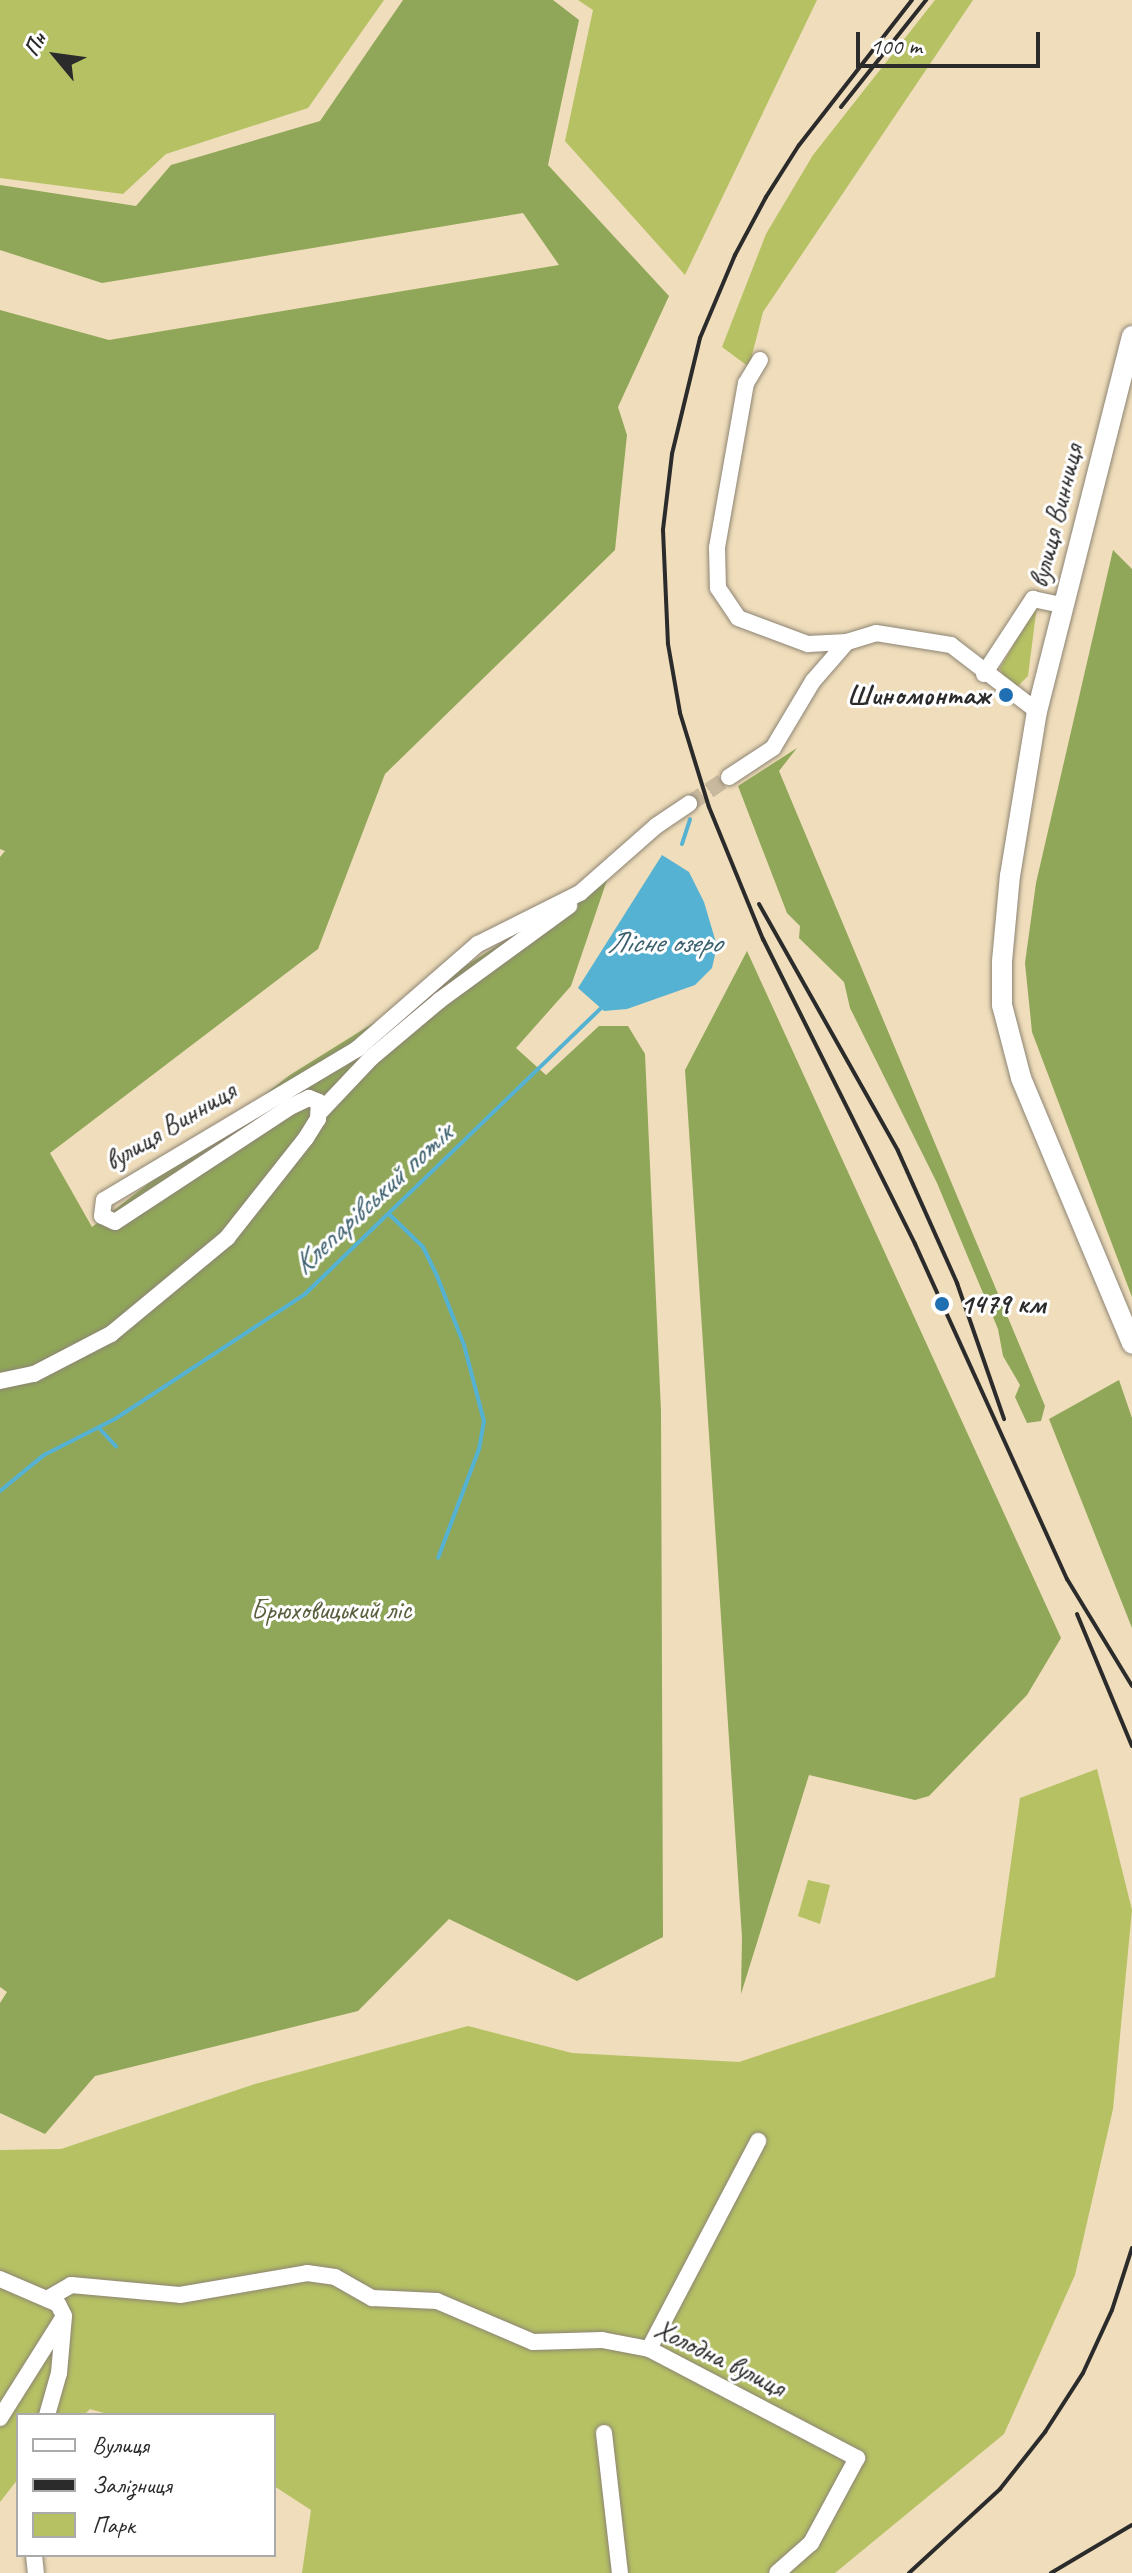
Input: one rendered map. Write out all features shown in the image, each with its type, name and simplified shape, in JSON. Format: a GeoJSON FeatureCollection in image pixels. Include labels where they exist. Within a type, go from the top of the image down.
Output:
{"type":"FeatureCollection","features":[{"type":"Feature","properties":{"kind":"main road","name":"вулиця Винниця"},"geometry":{"type":"LineString","coordinates":[[1132,336],[1037,711],[1010,875],[1002,962],[1002,1005],[1021,1078],[1132,1344]]}},
{"type":"Feature","properties":{"kind":"street"},"geometry":{"type":"LineString","coordinates":[[760,360],[746,383],[717,548],[718,588],[738,618],[761,631],[808,644],[847,642],[876,633],[951,645],[984,674],[1037,711]]}},
{"type":"Feature","properties":{"kind":"street"},"geometry":{"type":"LineString","coordinates":[[984,674],[1033,599],[1062,605]]}},
{"type":"Feature","properties":{"kind":"street"},"geometry":{"type":"LineString","coordinates":[[729,777],[773,748],[813,681],[847,642]]}},
{"type":"Feature","properties":{"kind":"street","name":"вулиця Винниця"},"geometry":{"type":"LineString","coordinates":[[320,1112],[316,1099],[301,1101],[121,1219],[102,1216],[104,1200],[116,1191],[357,1049],[478,944],[580,893],[656,826],[689,804]]}},
{"type":"Feature","properties":{"kind":"street"},"geometry":{"type":"LineString","coordinates":[[0,1381],[34,1374],[91,1346],[169,1288],[249,1215],[320,1112],[371,1058],[440,1000],[562,914],[580,893]]}},
{"type":"Feature","properties":{"kind":"street"},"geometry":{"type":"LineString","coordinates":[[649,2349],[758,2141]]}},
{"type":"Feature","properties":{"kind":"street","name":"Холодна вулиця"},"geometry":{"type":"LineString","coordinates":[[47,2299],[71,2285],[180,2295],[307,2273],[335,2277],[372,2298],[437,2301],[533,2342],[602,2340],[649,2349],[857,2458],[811,2543],[777,2573]]}},
{"type":"Feature","properties":{"kind":"street"},"geometry":{"type":"LineString","coordinates":[[0,2279],[58,2304],[64,2316],[59,2373],[48,2413]]}},
{"type":"Feature","properties":{"kind":"street"},"geometry":{"type":"LineString","coordinates":[[0,2418],[64,2316]]}},
{"type":"Feature","properties":{"kind":"street"},"geometry":{"type":"LineString","coordinates":[[604,2433],[620,2573]]}},
{"type":"Feature","properties":{"kind":"green space"},"geometry":{"type":"Polygon","coordinates":[[[0,0],[384,0],[308,108],[166,154],[123,194],[0,178],[0,0]]]}},
{"type":"Feature","properties":{"kind":"green space","name":"Брюховицький ліс"},"geometry":{"type":"Polygon","coordinates":[[[403,0],[553,0],[579,20],[548,165],[669,296],[618,407],[627,435],[615,550],[385,774],[318,949],[50,1153],[92,1227],[290,1075],[608,877],[571,986],[516,1048],[546,1075],[599,1026],[628,1026],[645,1054],[661,1411],[663,1937],[577,1981],[449,1919],[358,2011],[95,2076],[45,2134],[0,2113],[0,2003],[7,1992],[0,1987],[0,857],[5,851],[0,849],[0,310],[109,340],[559,265],[523,213],[102,283],[0,250],[0,185],[136,206],[171,165],[320,121],[403,0]]]}},
{"type":"Feature","properties":{"kind":"green space"},"geometry":{"type":"Polygon","coordinates":[[[578,0],[817,0],[685,275],[565,141],[593,10],[578,0]]]}},
{"type":"Feature","properties":{"kind":"green space"},"geometry":{"type":"Polygon","coordinates":[[[935,0],[973,0],[763,312],[749,367],[722,347],[766,234],[813,155],[935,0]]]}},
{"type":"Feature","properties":{"kind":"green space"},"geometry":{"type":"Polygon","coordinates":[[[1113,550],[1132,569],[1132,1297],[1032,1032],[1025,963],[1036,883],[1113,550]]]}},
{"type":"Feature","properties":{"kind":"green space"},"geometry":{"type":"Polygon","coordinates":[[[1037,605],[1028,676],[1018,686],[1003,679],[1000,668],[1037,605]]]}},
{"type":"Feature","properties":{"kind":"green space"},"geometry":{"type":"Polygon","coordinates":[[[797,748],[779,771],[1045,1406],[1041,1421],[1027,1423],[1015,1397],[1020,1385],[1003,1356],[998,1329],[937,1183],[850,1008],[844,982],[799,938],[800,926],[787,913],[738,786],[797,748]]]}},
{"type":"Feature","properties":{"kind":"green space"},"geometry":{"type":"Polygon","coordinates":[[[747,951],[1061,1638],[1027,1695],[929,1796],[915,1800],[809,1775],[741,1994],[742,1937],[685,1070],[747,951]]]}},
{"type":"Feature","properties":{"kind":"green space"},"geometry":{"type":"Polygon","coordinates":[[[1119,1380],[1132,1418],[1132,1628],[1049,1419],[1119,1380]]]}},
{"type":"Feature","properties":{"kind":"green space"},"geometry":{"type":"Polygon","coordinates":[[[1097,1769],[1132,1910],[1113,2109],[1075,2275],[1004,2434],[835,2573],[302,2573],[311,2510],[276,2487],[276,2413],[104,2413],[90,2409],[86,2413],[16,2413],[16,2482],[0,2502],[0,2150],[61,2149],[255,2084],[468,2026],[572,2053],[739,2062],[995,1977],[1020,1798],[1097,1769]]]}},
{"type":"Feature","properties":{"kind":"green space"},"geometry":{"type":"Polygon","coordinates":[[[808,1880],[830,1885],[820,1924],[798,1916],[808,1880]]]}},
{"type":"Feature","properties":{"kind":"water","name":"Лісне озеро"},"geometry":{"type":"Polygon","coordinates":[[[662,855],[689,872],[704,902],[717,946],[712,968],[695,985],[627,1009],[604,1011],[578,988],[662,855]]]}},
{"type":"Feature","properties":{"kind":"waterway","name":"Клепарівський потік"},"geometry":{"type":"LineString","coordinates":[[682,844],[690,819]]}},
{"type":"Feature","properties":{"kind":"waterway","name":"Клепарівський потік"},"geometry":{"type":"LineString","coordinates":[[0,1491],[44,1455],[115,1419],[305,1294],[602,1007]]}},
{"type":"Feature","properties":{"kind":"waterway"},"geometry":{"type":"LineString","coordinates":[[390,1215],[423,1247],[437,1276],[464,1345],[484,1421],[479,1449],[438,1558]]}},
{"type":"Feature","properties":{"kind":"waterway"},"geometry":{"type":"LineString","coordinates":[[99,1428],[116,1446]]}},
{"type":"Feature","properties":{"kind":"tunnel"},"geometry":{"type":"LineString","coordinates":[[689,804],[729,777]]}},
{"type":"Feature","properties":{"kind":"railway"},"geometry":{"type":"LineString","coordinates":[[912,0],[799,145],[766,197],[735,255],[700,338],[672,454],[663,530],[668,644],[680,713],[709,807],[763,939],[915,1244],[1067,1579],[1132,1686]]}},
{"type":"Feature","properties":{"kind":"railway"},"geometry":{"type":"LineString","coordinates":[[841,107],[926,0]]}},
{"type":"Feature","properties":{"kind":"railway"},"geometry":{"type":"LineString","coordinates":[[759,904],[898,1151],[957,1283],[1004,1419]]}},
{"type":"Feature","properties":{"kind":"railway"},"geometry":{"type":"LineString","coordinates":[[1077,1614],[1132,1746]]}},
{"type":"Feature","properties":{"kind":"railway"},"geometry":{"type":"LineString","coordinates":[[909,2573],[1000,2489],[1045,2432],[1083,2373],[1112,2310],[1132,2248]]}},
{"type":"Feature","properties":{"kind":"railway"},"geometry":{"type":"LineString","coordinates":[[1051,2573],[1132,2525]]}},
{"type":"Feature","properties":{"kind":"place","name":"Шиномонтаж"},"geometry":{"type":"Point","coordinates":[1006,695]}},
{"type":"Feature","properties":{"kind":"place","name":"1479 км"},"geometry":{"type":"Point","coordinates":[942,1304]}}]}
